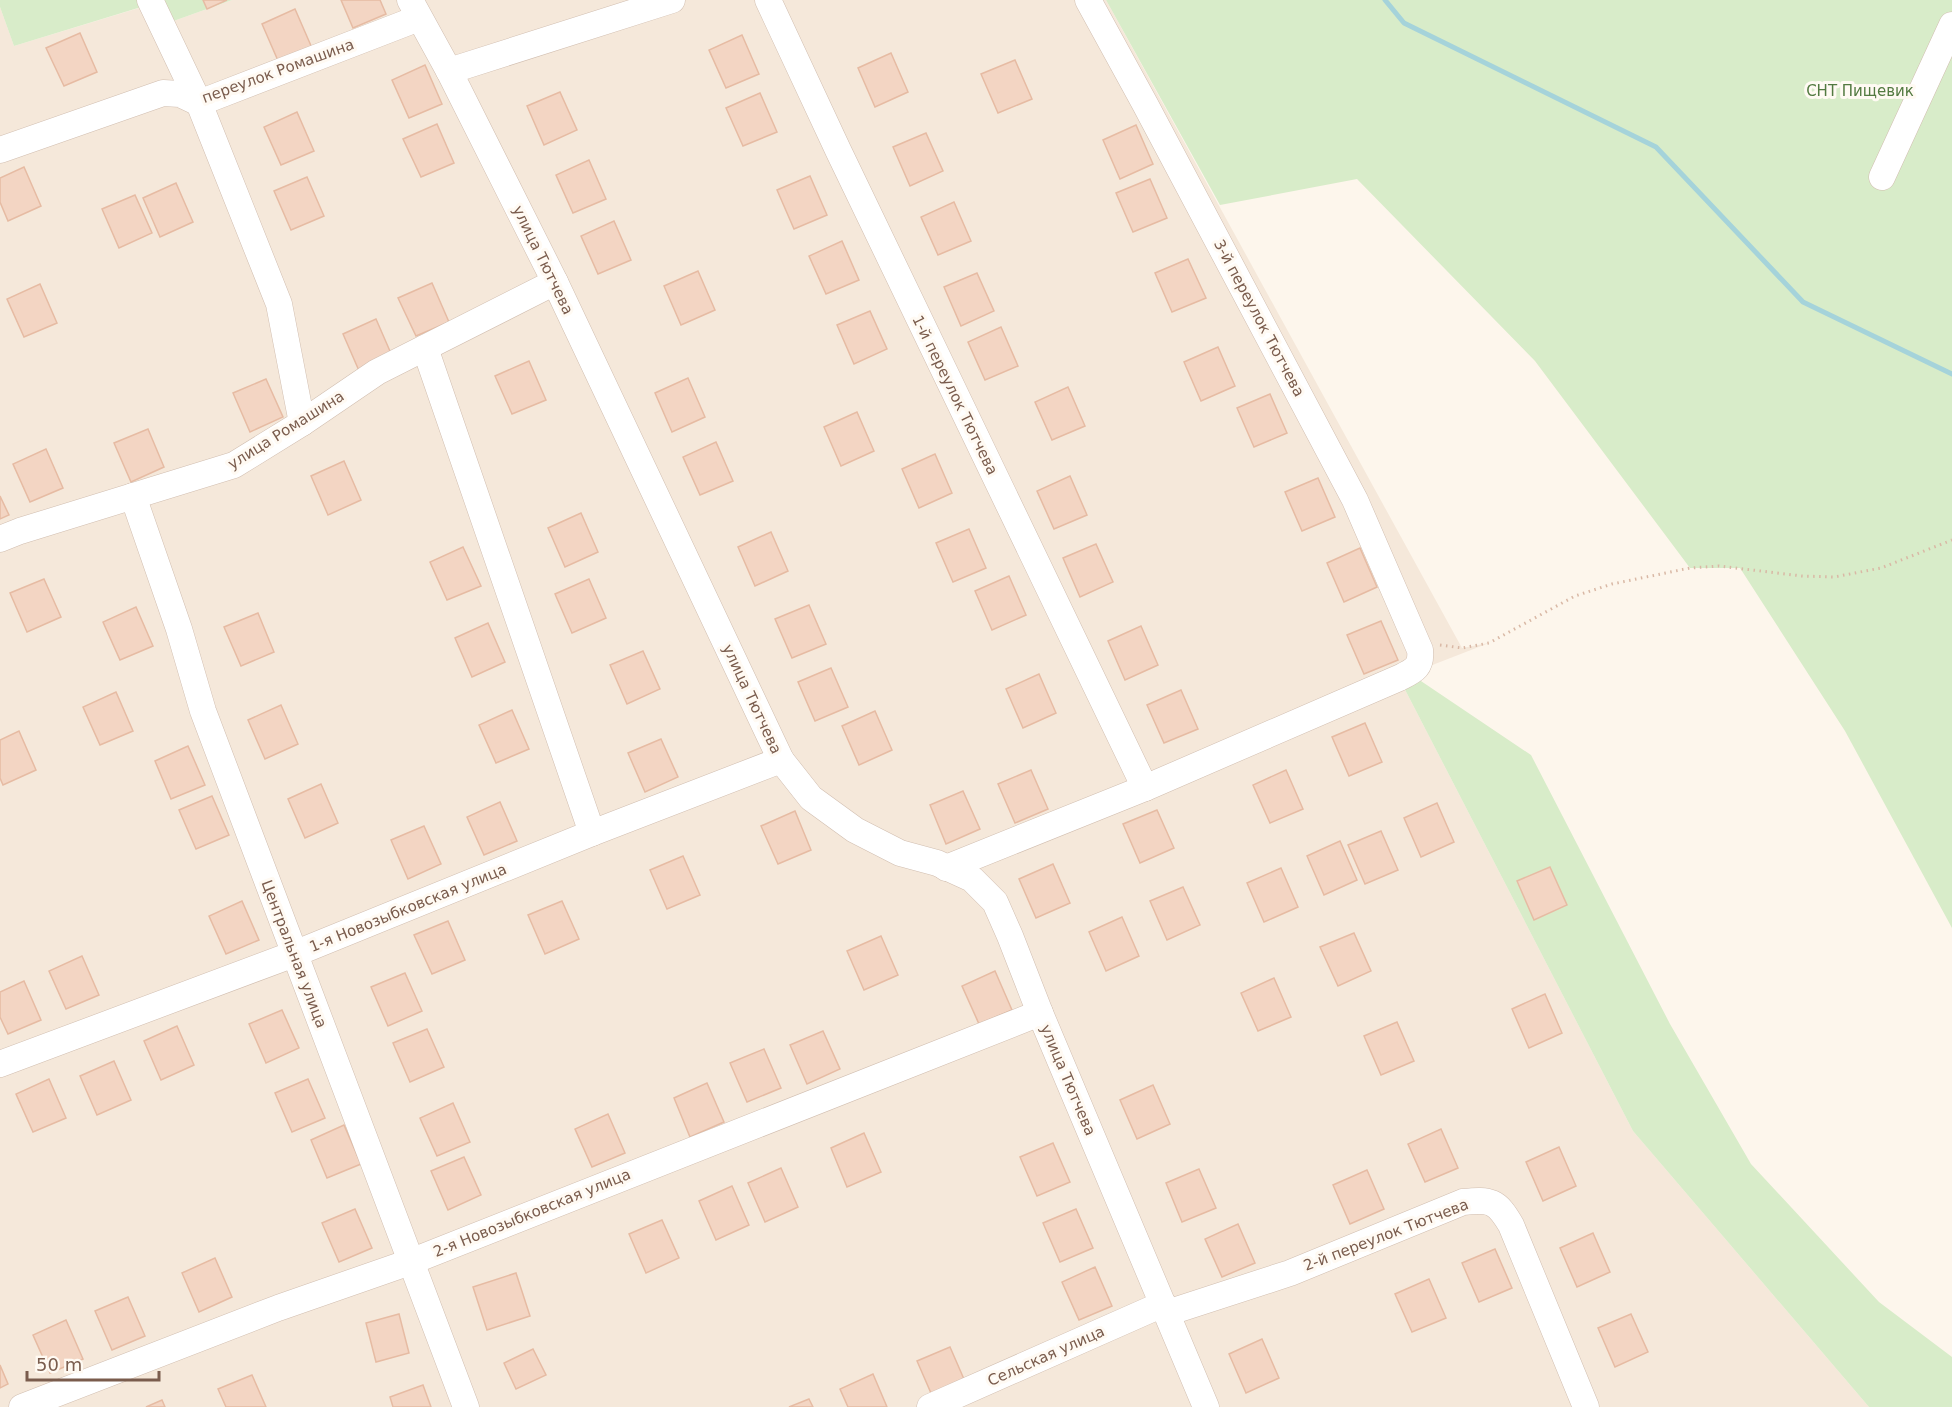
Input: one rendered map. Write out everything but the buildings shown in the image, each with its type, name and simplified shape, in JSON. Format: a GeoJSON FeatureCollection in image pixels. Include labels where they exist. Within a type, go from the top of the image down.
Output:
{"type":"FeatureCollection","features":[{"type":"Feature","properties":{"kind":"street"},"geometry":{"type":"LineString","coordinates":[[150,0],[199,103],[279,304],[302,423]]}},
{"type":"Feature","properties":{"kind":"street"},"geometry":{"type":"LineString","coordinates":[[449,71],[672,0]]}},
{"type":"Feature","properties":{"kind":"street","name":"1-й переулок Тютчева"},"geometry":{"type":"LineString","coordinates":[[768,0],[1144,788]]}},
{"type":"Feature","properties":{"kind":"street","name":"3-й переулок Тютчева"},"geometry":{"type":"LineString","coordinates":[[1088,0],[1356,500],[1417,642]]}},
{"type":"Feature","properties":{"kind":"street","name":"переулок Ромашина"},"geometry":{"type":"LineString","coordinates":[[0,150],[163,93],[180,94],[199,103],[414,9]]}},
{"type":"Feature","properties":{"kind":"street","name":"улица Тютчева"},"geometry":{"type":"LineString","coordinates":[[414,9],[449,71],[555,282],[781,760],[811,798],[855,830],[900,853],[946,867],[972,879],[994,902],[1206,1407]]}},
{"type":"Feature","properties":{"kind":"street"},"geometry":{"type":"LineString","coordinates":[[1882,177],[1952,25]]}},
{"type":"Feature","properties":{"kind":"street","name":"улица Ромашина"},"geometry":{"type":"LineString","coordinates":[[0,538],[234,465],[302,423],[377,372],[555,282]]}},
{"type":"Feature","properties":{"kind":"street"},"geometry":{"type":"LineString","coordinates":[[425,348],[592,833]]}},
{"type":"Feature","properties":{"kind":"street","name":"Центральная улица"},"geometry":{"type":"LineString","coordinates":[[133,496],[179,629],[203,711],[466,1407]]}},
{"type":"Feature","properties":{"kind":"street"},"geometry":{"type":"LineString","coordinates":[[946,867],[1144,788],[1409,673],[1418,667],[1422,659],[1417,642]]}},
{"type":"Feature","properties":{"kind":"street","name":"1-я Новозыбковская улица"},"geometry":{"type":"LineString","coordinates":[[0,1064],[294,954],[592,833],[781,760]]}},
{"type":"Feature","properties":{"kind":"street","name":"2-я Новозыбковская улица"},"geometry":{"type":"LineString","coordinates":[[22,1407],[278,1308],[410,1262],[1040,1013]]}},
{"type":"Feature","properties":{"kind":"street","name":"2-й переулок Тютчева"},"geometry":{"type":"LineString","coordinates":[[1165,1309],[1290,1272],[1463,1203],[1481,1200],[1495,1203],[1511,1225],[1586,1407]]}},
{"type":"Feature","properties":{"kind":"street","name":"Сельская улица"},"geometry":{"type":"LineString","coordinates":[[930,1407],[1165,1309]]}},
{"type":"Feature","properties":{"kind":"path"},"geometry":{"type":"LineString","coordinates":[[1417,642],[1462,648],[1488,643],[1575,596],[1612,584],[1690,568],[1719,566],[1802,576],[1834,577],[1881,568],[1952,540]]}},
{"type":"Feature","properties":{"kind":"shaded area"},"geometry":{"type":"Polygon","coordinates":[[[232,0],[1106,0],[1462,648],[1489,643],[1399,678],[1633,1131],[1869,1407],[0,1407],[0,7],[14,46],[152,4],[168,23],[232,0]]]}},
{"type":"Feature","properties":{"kind":"green space"},"geometry":{"type":"Polygon","coordinates":[[[0,0],[232,0],[168,23],[151,4],[14,46],[0,7],[0,0]]]}},
{"type":"Feature","properties":{"kind":"green space","name":"СНТ Пищевик"},"geometry":{"type":"Polygon","coordinates":[[[1106,0],[1952,0],[1952,928],[1845,731],[1740,568],[1690,568],[1535,361],[1357,179],[1220,205],[1106,0]]]}},
{"type":"Feature","properties":{"kind":"green space"},"geometry":{"type":"Polygon","coordinates":[[[1409,673],[1531,755],[1670,1024],[1751,1164],[1879,1302],[1952,1357],[1952,1407],[1869,1407],[1633,1131],[1399,678],[1409,673]]]}},
{"type":"Feature","properties":{"kind":"waterway"},"geometry":{"type":"LineString","coordinates":[[1385,0],[1404,23],[1656,147],[1803,302],[1952,374]]}}]}
